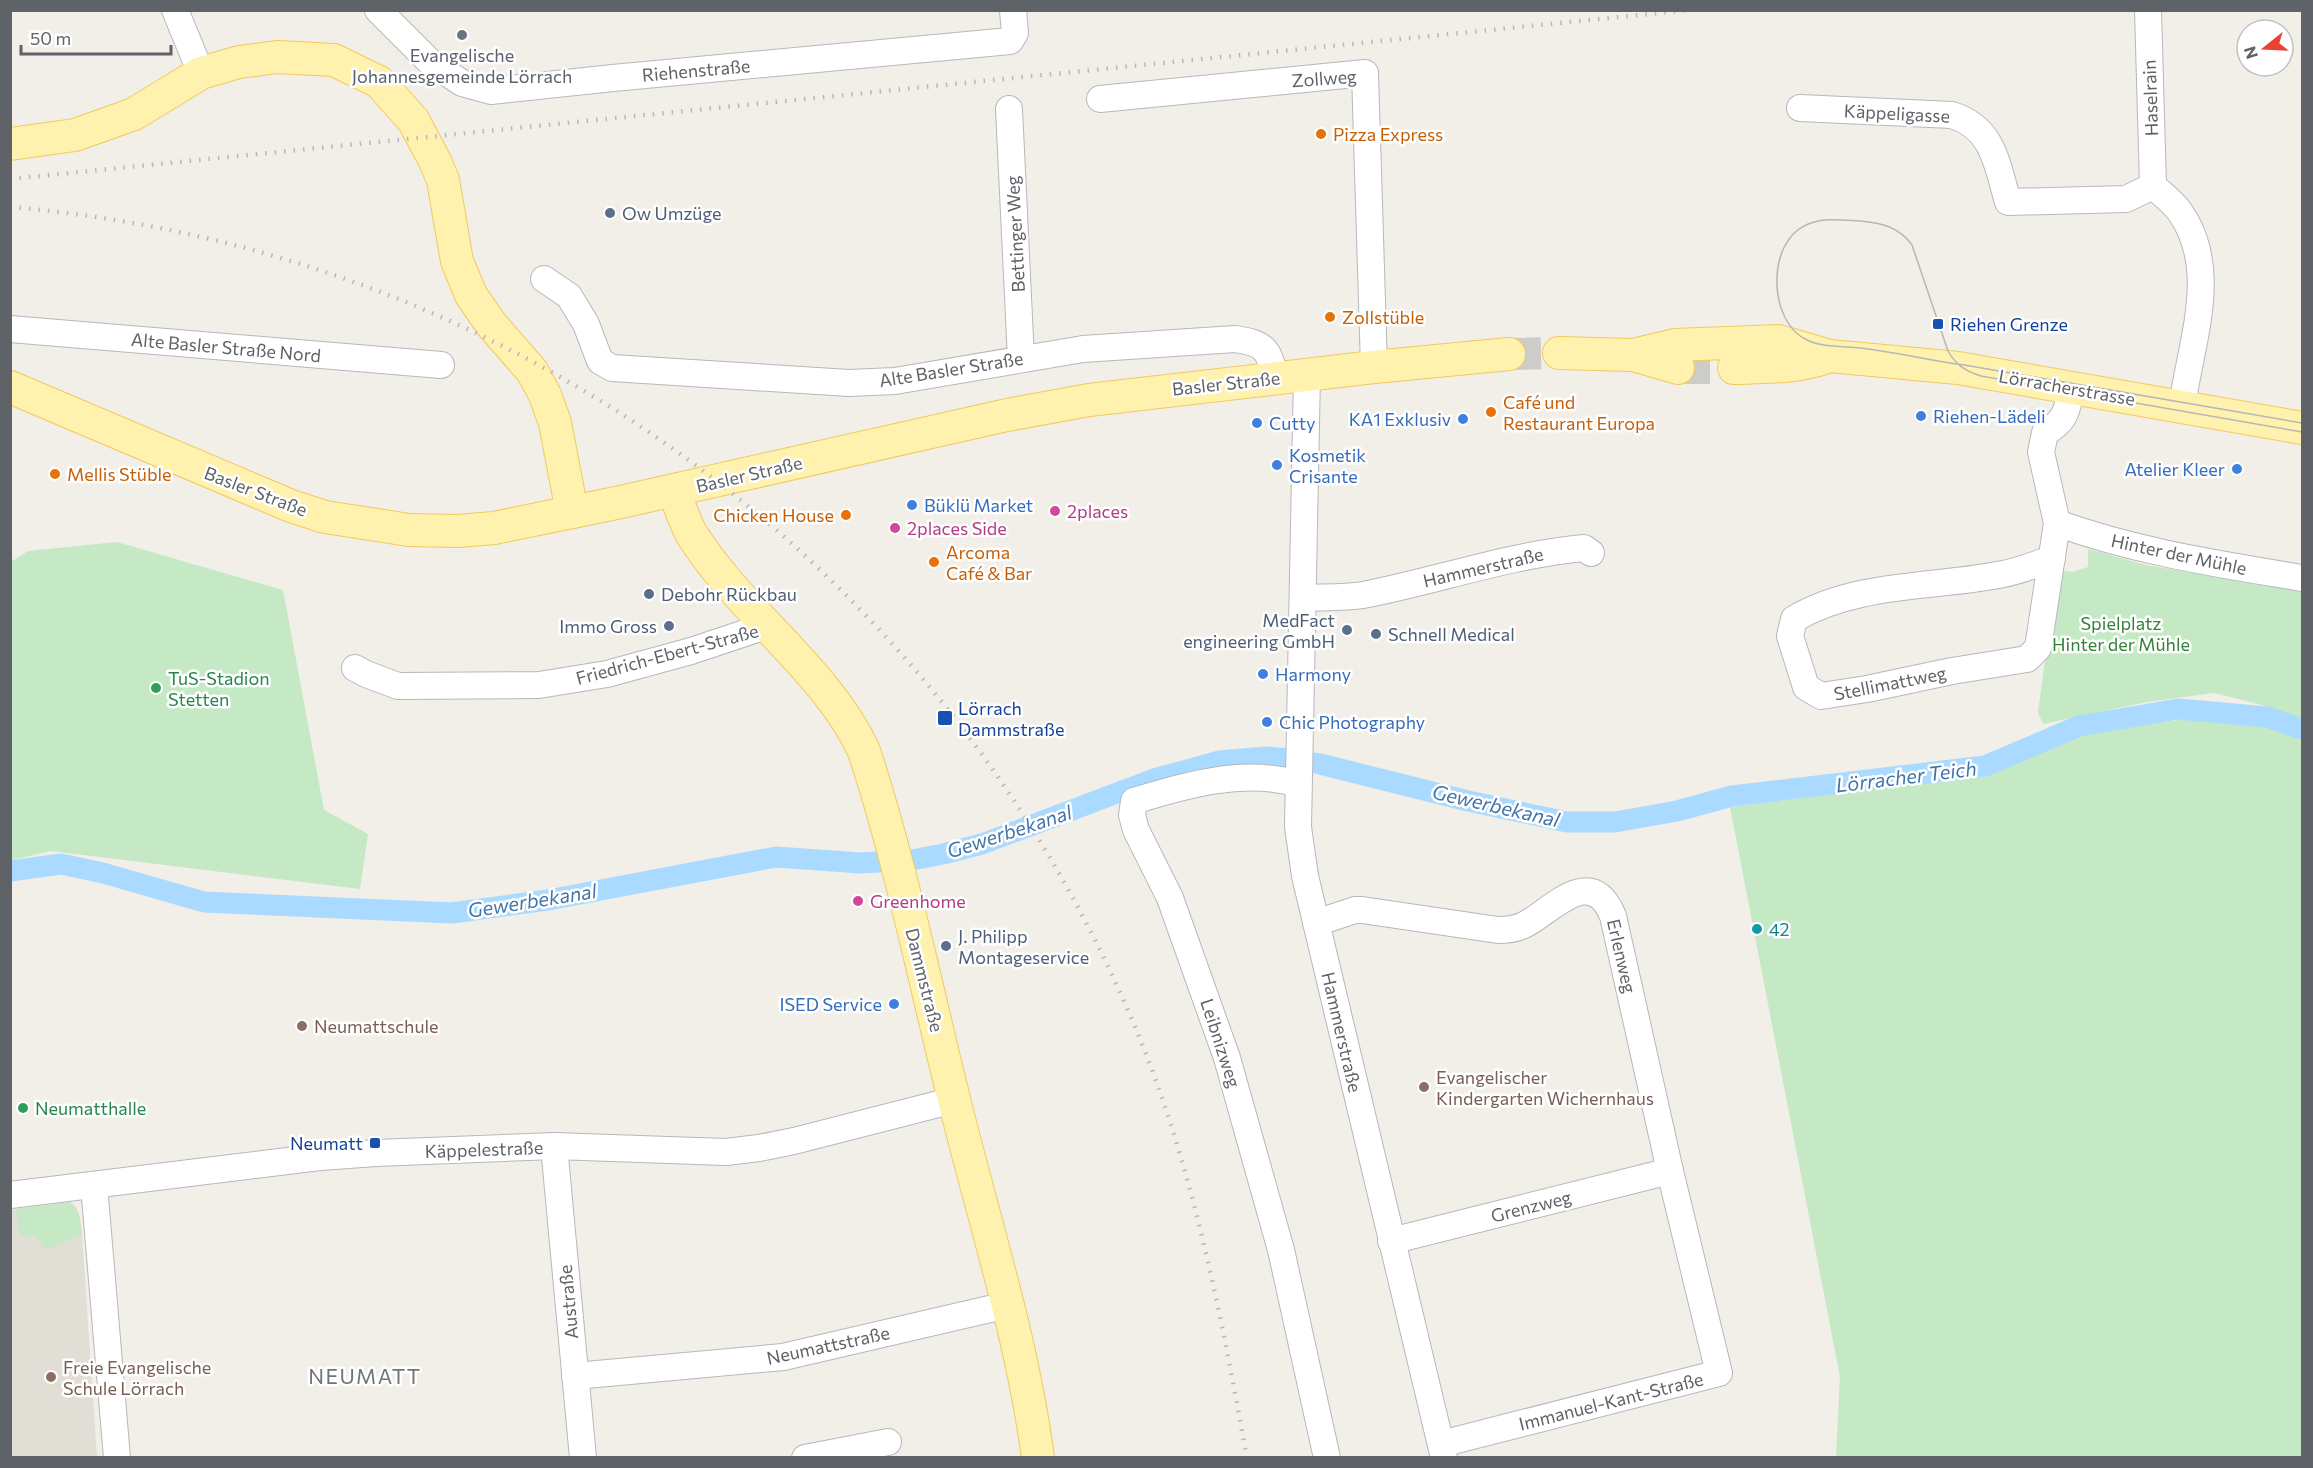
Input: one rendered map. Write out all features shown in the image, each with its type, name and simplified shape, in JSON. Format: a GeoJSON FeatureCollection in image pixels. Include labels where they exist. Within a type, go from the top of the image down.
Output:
{"type":"FeatureCollection","features":[{"type":"Feature","properties":{"kind":"main road"},"geometry":{"type":"LineString","coordinates":[[10,144],[75,135],[134,114],[201,73],[239,62],[277,57],[334,60],[379,82],[413,120],[435,161],[443,180],[457,261],[471,295],[491,324],[532,370],[545,395],[555,423],[572,512]]}},
{"type":"Feature","properties":{"kind":"main road","name":"Lörracherstrasse"},"geometry":{"type":"LineString","coordinates":[[1559,353],[1633,355],[1676,360],[1779,341],[1830,356],[1958,368],[2302,428]]}},
{"type":"Feature","properties":{"kind":"main road","name":"Basler Straße"},"geometry":{"type":"LineString","coordinates":[[10,387],[238,485],[325,517],[409,530],[458,531],[494,528],[674,491],[1019,413],[1089,400],[1307,374],[1509,354]]}},
{"type":"Feature","properties":{"kind":"main road","name":"Lörracherstrasse"},"geometry":{"type":"LineString","coordinates":[[1734,368],[1792,367],[1830,356]]}},
{"type":"Feature","properties":{"kind":"main road","name":"Dammstraße"},"geometry":{"type":"LineString","coordinates":[[674,491],[690,531],[709,560],[837,705],[856,734],[870,767],[902,884],[954,1100],[1026,1380],[1038,1458]]}},
{"type":"Feature","properties":{"kind":"street"},"geometry":{"type":"LineString","coordinates":[[175,10],[201,73]]}},
{"type":"Feature","properties":{"kind":"street","name":"Riehenstraße"},"geometry":{"type":"LineString","coordinates":[[378,10],[429,61],[462,83],[491,91],[1010,41],[1015,33],[1013,10]]}},
{"type":"Feature","properties":{"kind":"street","name":"Haselrain"},"geometry":{"type":"LineString","coordinates":[[2148,10],[2153,186]]}},
{"type":"Feature","properties":{"kind":"street","name":"Zollweg"},"geometry":{"type":"LineString","coordinates":[[1100,99],[1365,73],[1374,367]]}},
{"type":"Feature","properties":{"kind":"street","name":"Käppeligasse"},"geometry":{"type":"LineString","coordinates":[[1800,108],[1952,115],[1963,118],[1976,126],[1991,147],[2008,202],[2126,199],[2153,186]]}},
{"type":"Feature","properties":{"kind":"street","name":"Bettinger Weg"},"geometry":{"type":"LineString","coordinates":[[1009,109],[1021,359]]}},
{"type":"Feature","properties":{"kind":"street"},"geometry":{"type":"LineString","coordinates":[[2153,186],[2179,211],[2189,228],[2201,269],[2201,298],[2182,407]]}},
{"type":"Feature","properties":{"kind":"street","name":"Alte Basler Straße"},"geometry":{"type":"LineString","coordinates":[[544,279],[568,296],[586,324],[600,361],[612,368],[849,383],[900,380],[1083,349],[1235,339],[1263,347],[1271,357],[1274,378]]}},
{"type":"Feature","properties":{"kind":"street","name":"Alte Basler Straße Nord"},"geometry":{"type":"LineString","coordinates":[[10,329],[441,365]]}},
{"type":"Feature","properties":{"kind":"street","name":"Hammerstraße"},"geometry":{"type":"LineString","coordinates":[[1307,374],[1298,827],[1305,876],[1442,1451]]}},
{"type":"Feature","properties":{"kind":"street","name":"Stellimattweg"},"geometry":{"type":"LineString","coordinates":[[2052,560],[2005,574],[1856,595],[1814,607],[1794,619],[1790,636],[1806,687],[1821,696],[2027,658],[2038,648],[2052,560],[2057,523],[2041,452],[2045,433],[2057,426],[2065,417],[2072,388]]}},
{"type":"Feature","properties":{"kind":"street","name":"Hinter der Mühle"},"geometry":{"type":"LineString","coordinates":[[2057,523],[2114,542],[2154,552],[2302,578]]}},
{"type":"Feature","properties":{"kind":"street","name":"Hammerstraße"},"geometry":{"type":"LineString","coordinates":[[1303,598],[1360,595],[1552,551],[1584,548],[1591,553]]}},
{"type":"Feature","properties":{"kind":"street","name":"Friedrich-Ebert-Straße"},"geometry":{"type":"LineString","coordinates":[[355,668],[398,686],[539,685],[607,674],[691,651],[766,626]]}},
{"type":"Feature","properties":{"kind":"street","name":"Leibnizweg"},"geometry":{"type":"LineString","coordinates":[[1298,779],[1241,779],[1184,786],[1134,801],[1132,815],[1136,831],[1170,898],[1227,1058],[1281,1250],[1327,1458]]}},
{"type":"Feature","properties":{"kind":"street","name":"Erlenweg"},"geometry":{"type":"LineString","coordinates":[[1316,923],[1355,910],[1362,910],[1498,930],[1511,929],[1525,924],[1565,897],[1580,892],[1592,892],[1602,898],[1609,905],[1613,916],[1670,1171]]}},
{"type":"Feature","properties":{"kind":"street","name":"Käppelestraße"},"geometry":{"type":"LineString","coordinates":[[10,1195],[320,1157],[554,1146],[726,1152],[759,1148],[954,1100]]}},
{"type":"Feature","properties":{"kind":"street","name":"Austraße"},"geometry":{"type":"LineString","coordinates":[[554,1146],[584,1458]]}},
{"type":"Feature","properties":{"kind":"street","name":"Grenzweg"},"geometry":{"type":"LineString","coordinates":[[1391,1241],[1670,1171]]}},
{"type":"Feature","properties":{"kind":"street","name":"Immanuel-Kant-Straße"},"geometry":{"type":"LineString","coordinates":[[1442,1451],[1718,1374],[1670,1171]]}},
{"type":"Feature","properties":{"kind":"street"},"geometry":{"type":"LineString","coordinates":[[94,1185],[117,1458]]}},
{"type":"Feature","properties":{"kind":"street","name":"Neumattstraße"},"geometry":{"type":"LineString","coordinates":[[575,1376],[783,1357],[1007,1305]]}},
{"type":"Feature","properties":{"kind":"street"},"geometry":{"type":"LineString","coordinates":[[805,1458],[888,1442]]}},
{"type":"Feature","properties":{"kind":"shaded area","name":"Freie Evangelische Schule Lörrach"},"geometry":{"type":"Polygon","coordinates":[[[70,1202],[79,1213],[82,1234],[97,1457],[11,1457],[10,1210],[70,1202]]]}},
{"type":"Feature","properties":{"kind":"green space","name":"TuS-Stadion Stetten"},"geometry":{"type":"Polygon","coordinates":[[[117,542],[283,590],[324,810],[368,834],[360,889],[51,851],[11,860],[11,562],[28,551],[117,542]]]}},
{"type":"Feature","properties":{"kind":"green space","name":"Spielplatz Hinter der Mühle"},"geometry":{"type":"Polygon","coordinates":[[[2088,549],[2146,565],[2302,592],[2302,720],[2262,705],[2214,693],[2147,702],[2043,724],[2038,712],[2057,570],[2073,572],[2088,567],[2088,549]]]}},
{"type":"Feature","properties":{"kind":"green space"},"geometry":{"type":"Polygon","coordinates":[[[2223,716],[2302,735],[2302,1457],[1836,1457],[1840,1377],[1730,807],[1985,775],[2097,728],[2223,716]]]}},
{"type":"Feature","properties":{"kind":"green space"},"geometry":{"type":"Polygon","coordinates":[[[70,1202],[78,1213],[82,1234],[45,1250],[34,1236],[20,1236],[16,1209],[70,1202]]]}},
{"type":"Feature","properties":{"kind":"waterway","name":"Gewerbekanal"},"geometry":{"type":"LineString","coordinates":[[10,871],[61,864],[103,873],[204,902],[452,913],[548,900],[776,857],[861,863],[912,860],[943,854],[982,844],[1154,779],[1220,761],[1265,757],[1291,759],[1567,822],[1615,822],[1677,811],[1732,796],[1985,766],[2079,726],[2178,709],[2267,717],[2302,729]]}},
{"type":"Feature","properties":{"kind":"tunnel"},"geometry":{"type":"LineString","coordinates":[[1509,354],[1559,353]]}},
{"type":"Feature","properties":{"kind":"tunnel"},"geometry":{"type":"LineString","coordinates":[[1678,368],[1734,368]]}},
{"type":"Feature","properties":{"kind":"tram line"},"geometry":{"type":"LineString","coordinates":[[2302,423],[1976,367],[1958,364],[1944,362],[1885,351],[1813,343],[1794,331],[1785,317],[1779,300],[1778,265],[1784,248],[1793,234],[1812,222],[1840,220],[1883,225],[1896,230],[1912,245],[1948,351],[1958,364],[1970,372],[1981,376],[2302,432]]}},
{"type":"Feature","properties":{"kind":"railway"},"geometry":{"type":"LineString","coordinates":[[10,179],[1689,10]]}},
{"type":"Feature","properties":{"kind":"railway"},"geometry":{"type":"LineString","coordinates":[[10,207],[194,235],[369,287],[533,362],[686,458],[824,573],[945,706],[1049,857],[1133,1022],[1154,1075],[1188,1182],[1215,1292],[1247,1458]]}},
{"type":"Feature","properties":{"kind":"place","name":"Evangelische Johannesgemeinde Lörrach"},"geometry":{"type":"Point","coordinates":[462,35]}},
{"type":"Feature","properties":{"kind":"place","name":"Pizza Express"},"geometry":{"type":"Point","coordinates":[1321,134]}},
{"type":"Feature","properties":{"kind":"place","name":"Ow Umzüge"},"geometry":{"type":"Point","coordinates":[610,213]}},
{"type":"Feature","properties":{"kind":"place","name":"Zollstüble"},"geometry":{"type":"Point","coordinates":[1330,317]}},
{"type":"Feature","properties":{"kind":"place","name":"Riehen Grenze"},"geometry":{"type":"Point","coordinates":[1938,324]}},
{"type":"Feature","properties":{"kind":"place","name":"Café und Restaurant Europa"},"geometry":{"type":"Point","coordinates":[1491,412]}},
{"type":"Feature","properties":{"kind":"place","name":"Riehen-Lädeli"},"geometry":{"type":"Point","coordinates":[1921,416]}},
{"type":"Feature","properties":{"kind":"place","name":"KA1 Exklusiv"},"geometry":{"type":"Point","coordinates":[1463,419]}},
{"type":"Feature","properties":{"kind":"place","name":"Cutty"},"geometry":{"type":"Point","coordinates":[1257,423]}},
{"type":"Feature","properties":{"kind":"place","name":"Kosmetik Crisante"},"geometry":{"type":"Point","coordinates":[1277,465]}},
{"type":"Feature","properties":{"kind":"place","name":"Atelier Kleer"},"geometry":{"type":"Point","coordinates":[2237,469]}},
{"type":"Feature","properties":{"kind":"place","name":"Mellis Stüble"},"geometry":{"type":"Point","coordinates":[55,474]}},
{"type":"Feature","properties":{"kind":"place","name":"Büklü Market"},"geometry":{"type":"Point","coordinates":[912,505]}},
{"type":"Feature","properties":{"kind":"place","name":"2places"},"geometry":{"type":"Point","coordinates":[1055,511]}},
{"type":"Feature","properties":{"kind":"place","name":"Chicken House"},"geometry":{"type":"Point","coordinates":[846,515]}},
{"type":"Feature","properties":{"kind":"place","name":"2places Side"},"geometry":{"type":"Point","coordinates":[895,528]}},
{"type":"Feature","properties":{"kind":"place","name":"Arcoma Café & Bar"},"geometry":{"type":"Point","coordinates":[934,562]}},
{"type":"Feature","properties":{"kind":"place","name":"Debohr Rückbau"},"geometry":{"type":"Point","coordinates":[649,594]}},
{"type":"Feature","properties":{"kind":"place","name":"Immo Gross"},"geometry":{"type":"Point","coordinates":[669,626]}},
{"type":"Feature","properties":{"kind":"place","name":"MedFact engineering GmbH"},"geometry":{"type":"Point","coordinates":[1347,630]}},
{"type":"Feature","properties":{"kind":"place","name":"Schnell Medical"},"geometry":{"type":"Point","coordinates":[1376,634]}},
{"type":"Feature","properties":{"kind":"place","name":"Harmony"},"geometry":{"type":"Point","coordinates":[1263,674]}},
{"type":"Feature","properties":{"kind":"place","name":"TuS-Stadion Stetten"},"geometry":{"type":"Point","coordinates":[156,688]}},
{"type":"Feature","properties":{"kind":"place","name":"Lörrach Dammstraße"},"geometry":{"type":"Point","coordinates":[945,718]}},
{"type":"Feature","properties":{"kind":"place","name":"Chic Photography"},"geometry":{"type":"Point","coordinates":[1267,722]}},
{"type":"Feature","properties":{"kind":"place","name":"Greenhome"},"geometry":{"type":"Point","coordinates":[858,901]}},
{"type":"Feature","properties":{"kind":"place","name":"42"},"geometry":{"type":"Point","coordinates":[1757,929]}},
{"type":"Feature","properties":{"kind":"place","name":"J. Philipp Montageservice"},"geometry":{"type":"Point","coordinates":[946,946]}},
{"type":"Feature","properties":{"kind":"place","name":"ISED Service"},"geometry":{"type":"Point","coordinates":[894,1004]}},
{"type":"Feature","properties":{"kind":"place","name":"Neumattschule"},"geometry":{"type":"Point","coordinates":[302,1026]}},
{"type":"Feature","properties":{"kind":"place","name":"Evangelischer Kindergarten Wichernhaus"},"geometry":{"type":"Point","coordinates":[1424,1087]}},
{"type":"Feature","properties":{"kind":"place","name":"Neumatthalle"},"geometry":{"type":"Point","coordinates":[23,1108]}},
{"type":"Feature","properties":{"kind":"place","name":"Neumatt"},"geometry":{"type":"Point","coordinates":[375,1143]}},
{"type":"Feature","properties":{"kind":"place","name":"Freie Evangelische Schule Lörrach"},"geometry":{"type":"Point","coordinates":[51,1377]}},
{"type":"Feature","properties":{"kind":"district","name":"NEUMATT"},"geometry":{"type":"Point","coordinates":[365,1375]}},
{"type":"Feature","properties":{"kind":"water label","name":"Lörracher Teich"},"geometry":{"type":"Point","coordinates":[1906,776]}}]}
